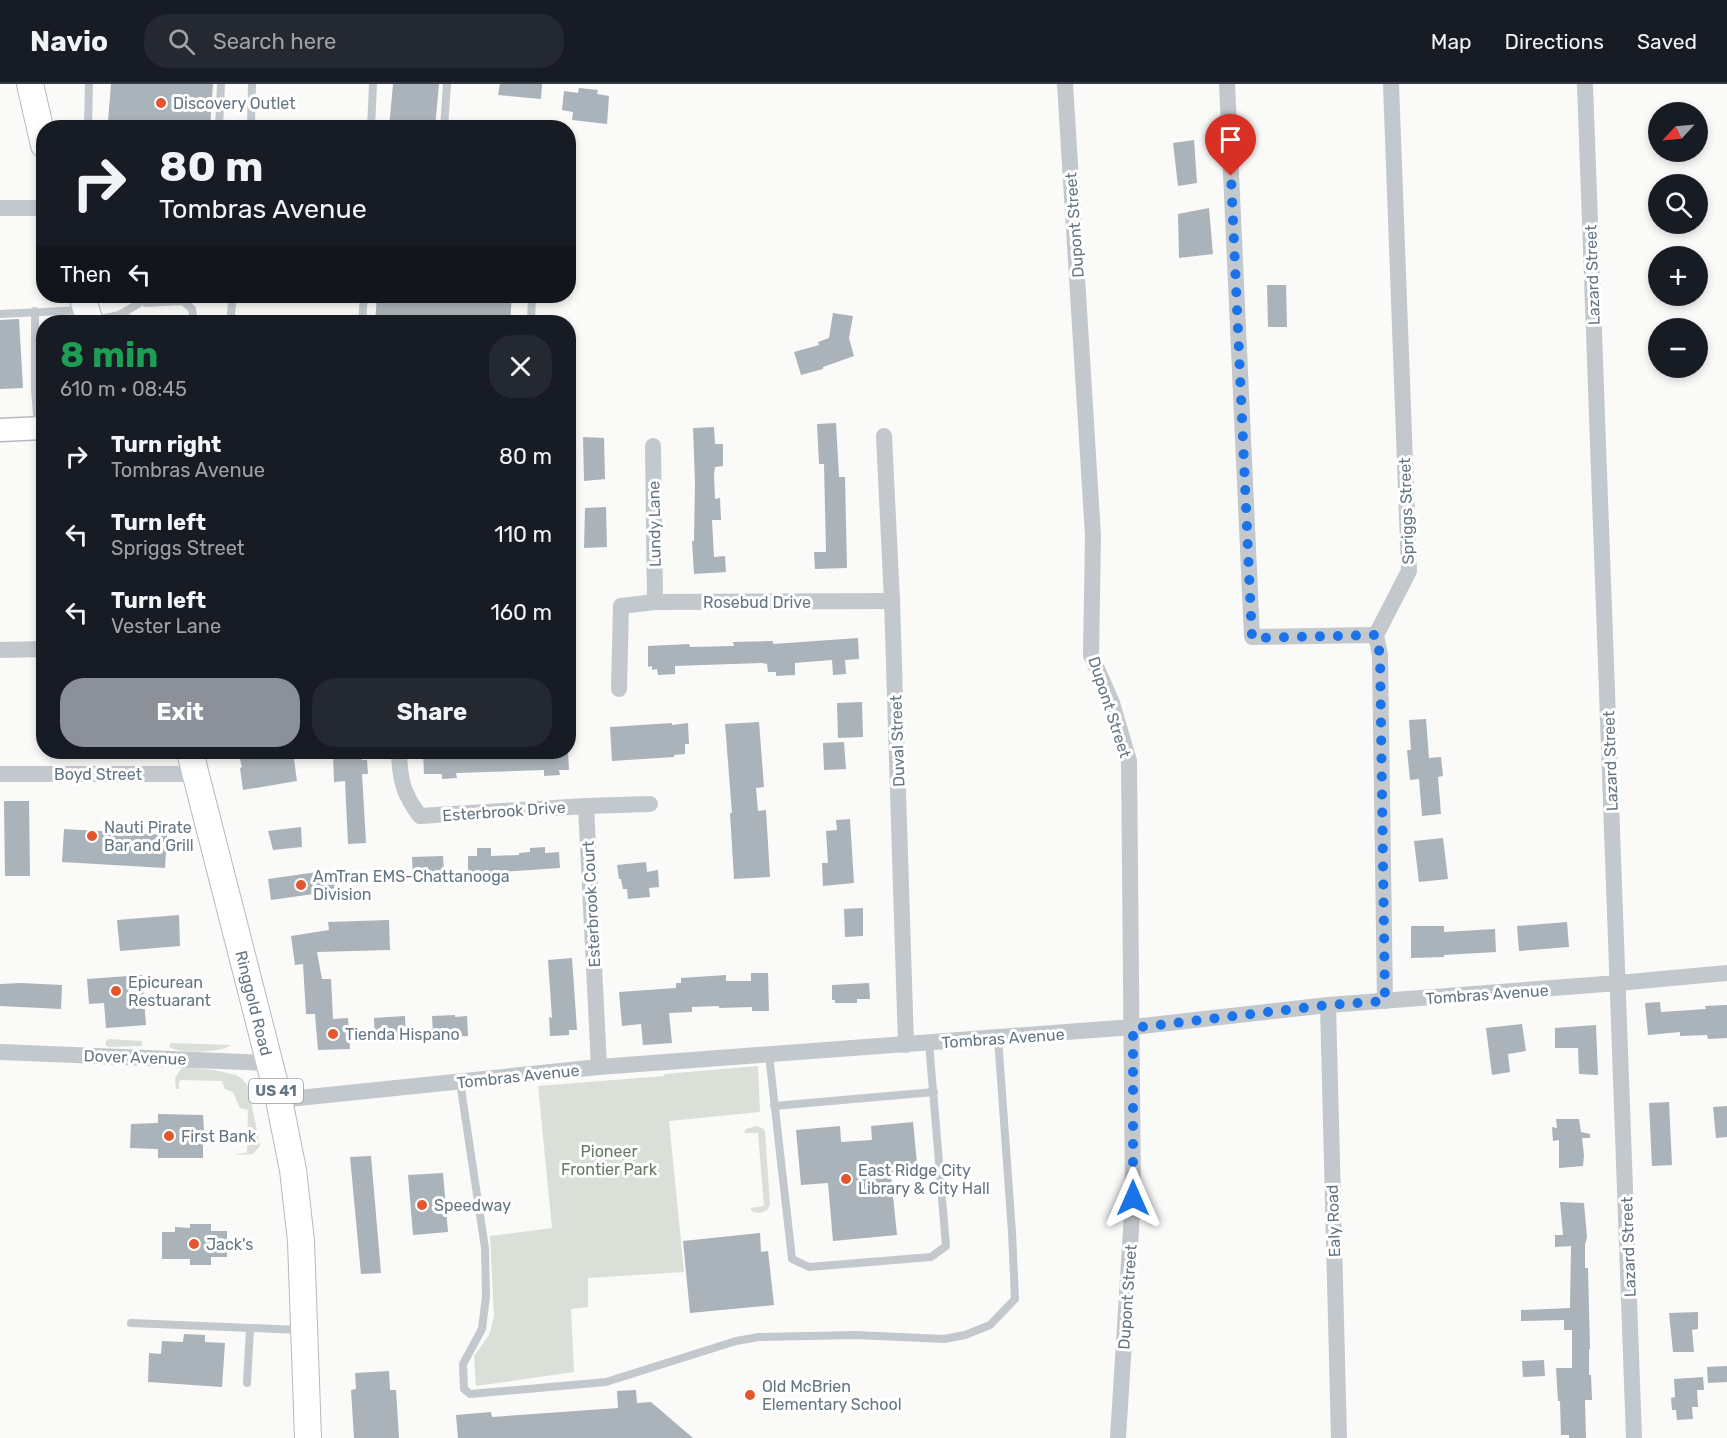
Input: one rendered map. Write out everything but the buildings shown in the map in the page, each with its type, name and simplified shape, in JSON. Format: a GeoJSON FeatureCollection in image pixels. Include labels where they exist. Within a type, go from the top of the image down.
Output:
{"type":"FeatureCollection","features":[{"type":"Feature","properties":{"kind":"main road"},"geometry":{"type":"LineString","coordinates":[[30,84],[42,120]]}},
{"type":"Feature","properties":{"kind":"main road"},"geometry":{"type":"LineString","coordinates":[[0,430],[36,429]]}},
{"type":"Feature","properties":{"kind":"main road","name":"Ringgold Road"},"geometry":{"type":"LineString","coordinates":[[193,763],[279,1100],[292,1170],[300,1229],[308,1438]]}},
{"type":"Feature","properties":{"kind":"street","name":"Dupont Street"},"geometry":{"type":"LineString","coordinates":[[1065,84],[1093,536],[1091,655],[1112,702],[1128,761],[1133,1028],[1133,1198],[1118,1438]]}},
{"type":"Feature","properties":{"kind":"street"},"geometry":{"type":"LineString","coordinates":[[1227,84],[1252,638],[1376,635],[1380,655],[1385,1001]]}},
{"type":"Feature","properties":{"kind":"street","name":"Spriggs Street"},"geometry":{"type":"LineString","coordinates":[[1376,635],[1409,571],[1391,84]]}},
{"type":"Feature","properties":{"kind":"street","name":"Lazard Street"},"geometry":{"type":"LineString","coordinates":[[1585,84],[1634,1438]]}},
{"type":"Feature","properties":{"kind":"street"},"geometry":{"type":"LineString","coordinates":[[0,208],[36,208]]}},
{"type":"Feature","properties":{"kind":"street","name":"Duval Street"},"geometry":{"type":"LineString","coordinates":[[884,436],[892,601],[906,1046]]}},
{"type":"Feature","properties":{"kind":"street","name":"Lundy Lane"},"geometry":{"type":"LineString","coordinates":[[653,446],[655,602]]}},
{"type":"Feature","properties":{"kind":"street","name":"Rosebud Drive"},"geometry":{"type":"LineString","coordinates":[[619,689],[621,606],[655,602],[892,601]]}},
{"type":"Feature","properties":{"kind":"street"},"geometry":{"type":"LineString","coordinates":[[0,650],[36,649]]}},
{"type":"Feature","properties":{"kind":"street","name":"Esterbrook Drive"},"geometry":{"type":"LineString","coordinates":[[399,759],[400,776],[407,799],[420,816],[586,806]]}},
{"type":"Feature","properties":{"kind":"street","name":"Boyd Street"},"geometry":{"type":"LineString","coordinates":[[0,774],[193,763]]}},
{"type":"Feature","properties":{"kind":"street"},"geometry":{"type":"LineString","coordinates":[[586,806],[650,804]]}},
{"type":"Feature","properties":{"kind":"street","name":"Esterbrook Court"},"geometry":{"type":"LineString","coordinates":[[586,806],[599,1068]]}},
{"type":"Feature","properties":{"kind":"street","name":"Tombras Avenue"},"geometry":{"type":"LineString","coordinates":[[279,1100],[599,1068],[1133,1028],[1328,1005],[1727,973]]}},
{"type":"Feature","properties":{"kind":"street","name":"Ealy Road"},"geometry":{"type":"LineString","coordinates":[[1328,1005],[1339,1438]]}},
{"type":"Feature","properties":{"kind":"street","name":"Dover Avenue"},"geometry":{"type":"LineString","coordinates":[[0,1052],[269,1063]]}},
{"type":"Feature","properties":{"kind":"lane"},"geometry":{"type":"LineString","coordinates":[[88,120],[89,84]]}},
{"type":"Feature","properties":{"kind":"lane"},"geometry":{"type":"LineString","coordinates":[[219,120],[221,84]]}},
{"type":"Feature","properties":{"kind":"lane"},"geometry":{"type":"LineString","coordinates":[[251,120],[252,84]]}},
{"type":"Feature","properties":{"kind":"lane"},"geometry":{"type":"LineString","coordinates":[[371,120],[373,84]]}},
{"type":"Feature","properties":{"kind":"lane"},"geometry":{"type":"LineString","coordinates":[[445,120],[447,84]]}},
{"type":"Feature","properties":{"kind":"lane"},"geometry":{"type":"LineString","coordinates":[[0,314],[35,312],[119,315],[142,304],[156,303]]}},
{"type":"Feature","properties":{"kind":"lane"},"geometry":{"type":"LineString","coordinates":[[185,303],[192,309],[193,315]]}},
{"type":"Feature","properties":{"kind":"lane"},"geometry":{"type":"LineString","coordinates":[[35,312],[36,327]]}},
{"type":"Feature","properties":{"kind":"lane"},"geometry":{"type":"LineString","coordinates":[[460,1082],[485,1248],[486,1296],[482,1329],[463,1364],[464,1389],[470,1394],[579,1386],[606,1383],[736,1341],[759,1337],[856,1335],[944,1339],[965,1335],[990,1324],[1015,1299],[998,1038]]}},
{"type":"Feature","properties":{"kind":"lane"},"geometry":{"type":"LineString","coordinates":[[769,1055],[792,1259],[809,1267],[931,1257],[946,1246],[929,1043]]}},
{"type":"Feature","properties":{"kind":"lane"},"geometry":{"type":"LineString","coordinates":[[774,1106],[934,1092]]}},
{"type":"Feature","properties":{"kind":"lane"},"geometry":{"type":"LineString","coordinates":[[130,1323],[304,1330]]}},
{"type":"Feature","properties":{"kind":"lane"},"geometry":{"type":"LineString","coordinates":[[247,1383],[250,1328]]}},
{"type":"Feature","properties":{"kind":"green space"},"geometry":{"type":"Polygon","coordinates":[[[108,1039],[142,1041],[142,1046],[108,1047],[105,1043],[108,1039]]]}},
{"type":"Feature","properties":{"kind":"green space"},"geometry":{"type":"Polygon","coordinates":[[[171,1043],[231,1045],[218,1050],[191,1052],[169,1047],[171,1043]]]}},
{"type":"Feature","properties":{"kind":"green space","name":"Pioneer Frontier Park"},"geometry":{"type":"Polygon","coordinates":[[[758,1066],[760,1112],[669,1121],[684,1272],[588,1278],[588,1307],[571,1309],[574,1372],[476,1386],[474,1356],[489,1335],[494,1316],[490,1236],[552,1228],[538,1086],[758,1066]]]}},
{"type":"Feature","properties":{"kind":"green space"},"geometry":{"type":"Polygon","coordinates":[[[182,1067],[236,1075],[248,1086],[260,1146],[253,1154],[236,1155],[247,1153],[248,1110],[240,1108],[233,1092],[225,1089],[222,1081],[181,1080],[179,1089],[176,1089],[175,1078],[182,1067]]]}},
{"type":"Feature","properties":{"kind":"green space"},"geometry":{"type":"Polygon","coordinates":[[[756,1126],[764,1129],[765,1132],[770,1205],[767,1210],[760,1213],[753,1212],[750,1208],[764,1206],[758,1133],[744,1133],[746,1129],[756,1126]]]}},
{"type":"Feature","properties":{"kind":"place","name":"Discovery Outlet"},"geometry":{"type":"Point","coordinates":[161,103]}},
{"type":"Feature","properties":{"kind":"place","name":"Nauti Pirate Bar and Grill"},"geometry":{"type":"Point","coordinates":[92,836]}},
{"type":"Feature","properties":{"kind":"place","name":"AmTran EMS-Chattanooga Division"},"geometry":{"type":"Point","coordinates":[301,885]}},
{"type":"Feature","properties":{"kind":"place","name":"Epicurean Restuarant"},"geometry":{"type":"Point","coordinates":[116,991]}},
{"type":"Feature","properties":{"kind":"place","name":"Tienda Hispano"},"geometry":{"type":"Point","coordinates":[333,1034]}},
{"type":"Feature","properties":{"kind":"place","name":"First Bank"},"geometry":{"type":"Point","coordinates":[169,1136]}},
{"type":"Feature","properties":{"kind":"place","name":"East Ridge City Library & City Hall"},"geometry":{"type":"Point","coordinates":[846,1179]}},
{"type":"Feature","properties":{"kind":"place","name":"Speedway"},"geometry":{"type":"Point","coordinates":[422,1205]}},
{"type":"Feature","properties":{"kind":"place","name":"Jack's"},"geometry":{"type":"Point","coordinates":[194,1244]}},
{"type":"Feature","properties":{"kind":"place","name":"Old McBrien Elementary School"},"geometry":{"type":"Point","coordinates":[750,1395]}},
{"type":"Feature","properties":{"kind":"route"},"geometry":{"type":"LineString","coordinates":[[1133,1198],[1133,1028],[1328,1005],[1385,1001],[1380,655],[1376,635],[1252,638],[1231,176]]}}]}
